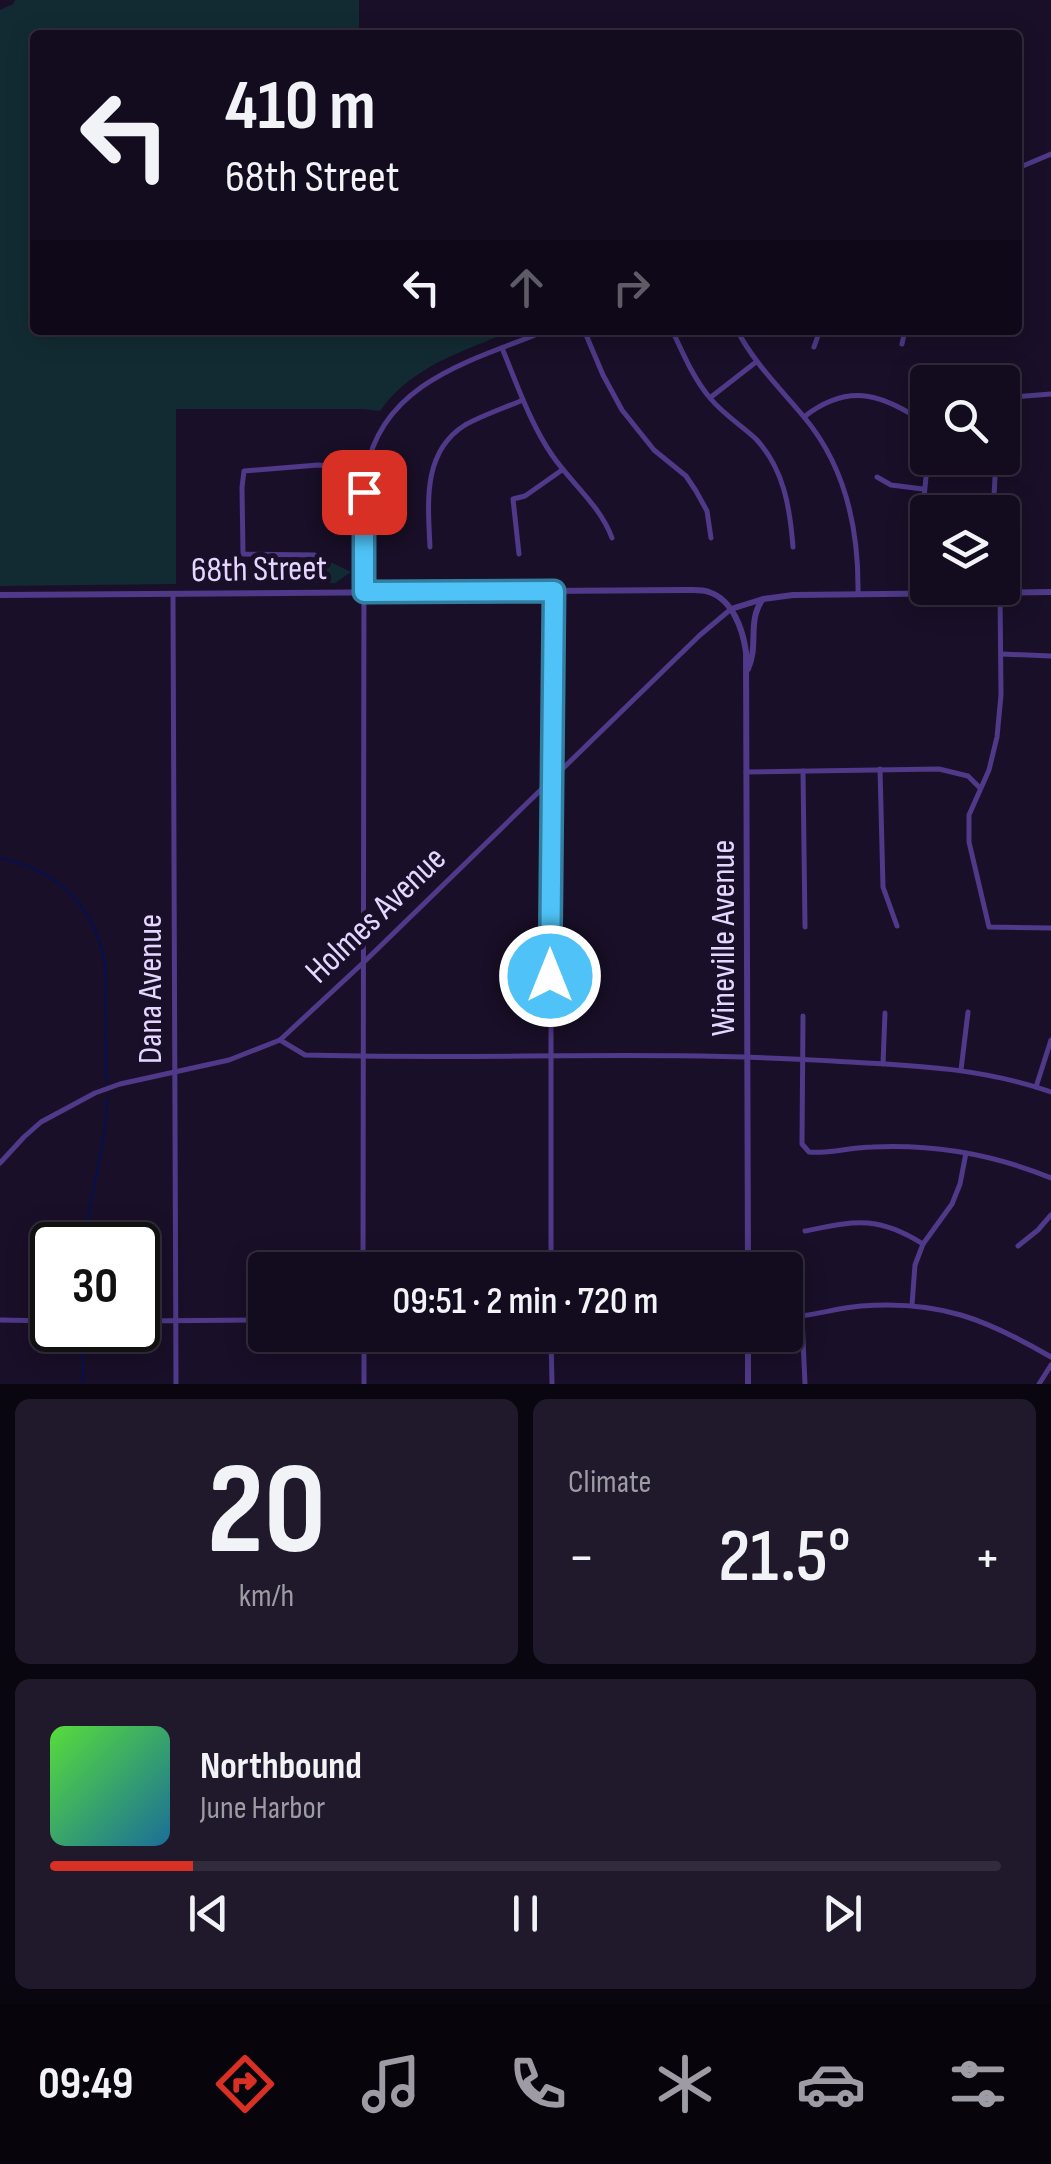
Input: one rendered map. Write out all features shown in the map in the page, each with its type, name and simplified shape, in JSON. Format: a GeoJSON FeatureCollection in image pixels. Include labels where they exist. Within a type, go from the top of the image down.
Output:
{"type":"FeatureCollection","features":[{"type":"Feature","properties":{"kind":"street"},"geometry":{"type":"LineString","coordinates":[[1022,166],[1051,154]]}},
{"type":"Feature","properties":{"kind":"street"},"geometry":{"type":"LineString","coordinates":[[364,1252],[366,470],[387,421],[413,392],[450,370],[535,335]]}},
{"type":"Feature","properties":{"kind":"street"},"geometry":{"type":"LineString","coordinates":[[586,335],[622,410],[654,450],[686,476],[696,491],[706,512],[711,538]]}},
{"type":"Feature","properties":{"kind":"street"},"geometry":{"type":"LineString","coordinates":[[674,335],[710,398],[756,440],[774,464],[788,503],[793,547]]}},
{"type":"Feature","properties":{"kind":"street"},"geometry":{"type":"LineString","coordinates":[[739,335],[756,362],[804,417],[836,468],[850,508],[857,547],[858,594]]}},
{"type":"Feature","properties":{"kind":"street"},"geometry":{"type":"LineString","coordinates":[[814,347],[818,335]]}},
{"type":"Feature","properties":{"kind":"street"},"geometry":{"type":"LineString","coordinates":[[902,344],[904,335]]}},
{"type":"Feature","properties":{"kind":"street"},"geometry":{"type":"LineString","coordinates":[[502,348],[549,452],[600,514],[612,538]]}},
{"type":"Feature","properties":{"kind":"street"},"geometry":{"type":"LineString","coordinates":[[710,398],[756,362]]}},
{"type":"Feature","properties":{"kind":"street"},"geometry":{"type":"LineString","coordinates":[[1020,397],[1051,394]]}},
{"type":"Feature","properties":{"kind":"street"},"geometry":{"type":"LineString","coordinates":[[804,417],[831,401],[862,396],[892,402],[910,414]]}},
{"type":"Feature","properties":{"kind":"street"},"geometry":{"type":"LineString","coordinates":[[430,547],[428,488],[447,440],[466,425],[523,400]]}},
{"type":"Feature","properties":{"kind":"street"},"geometry":{"type":"LineString","coordinates":[[315,555],[243,554],[244,471],[318,465],[366,470]]}},
{"type":"Feature","properties":{"kind":"street"},"geometry":{"type":"LineString","coordinates":[[519,554],[512,499],[525,496],[562,470]]}},
{"type":"Feature","properties":{"kind":"street"},"geometry":{"type":"LineString","coordinates":[[923,495],[925,475]]}},
{"type":"Feature","properties":{"kind":"street"},"geometry":{"type":"LineString","coordinates":[[876,477],[923,489]]}},
{"type":"Feature","properties":{"kind":"street","name":"68th Street"},"geometry":{"type":"LineString","coordinates":[[0,595],[700,590],[716,595],[731,609]]}},
{"type":"Feature","properties":{"kind":"street"},"geometry":{"type":"LineString","coordinates":[[551,1252],[554,591]]}},
{"type":"Feature","properties":{"kind":"street"},"geometry":{"type":"LineString","coordinates":[[1020,593],[1051,592]]}},
{"type":"Feature","properties":{"kind":"street"},"geometry":{"type":"LineString","coordinates":[[731,609],[793,595],[910,594]]}},
{"type":"Feature","properties":{"kind":"street","name":"Dana Avenue"},"geometry":{"type":"LineString","coordinates":[[173,595],[176,1384]]}},
{"type":"Feature","properties":{"kind":"street"},"geometry":{"type":"LineString","coordinates":[[747,672],[754,656],[753,618],[763,599]]}},
{"type":"Feature","properties":{"kind":"street"},"geometry":{"type":"LineString","coordinates":[[1000,605],[996,736],[989,770],[969,815],[969,842],[990,927],[1051,928]]}},
{"type":"Feature","properties":{"kind":"street","name":"Wineville Avenue"},"geometry":{"type":"LineString","coordinates":[[731,609],[744,638],[747,672],[748,1252]]}},
{"type":"Feature","properties":{"kind":"street","name":"Holmes Avenue"},"geometry":{"type":"LineString","coordinates":[[0,1162],[41,1122],[95,1093],[230,1060],[280,1040],[731,609]]}},
{"type":"Feature","properties":{"kind":"street"},"geometry":{"type":"LineString","coordinates":[[1001,654],[1051,656]]}},
{"type":"Feature","properties":{"kind":"street"},"geometry":{"type":"LineString","coordinates":[[880,769],[882,887],[897,926]]}},
{"type":"Feature","properties":{"kind":"street"},"geometry":{"type":"LineString","coordinates":[[746,772],[939,769],[968,776],[980,788]]}},
{"type":"Feature","properties":{"kind":"street"},"geometry":{"type":"LineString","coordinates":[[802,771],[804,927]]}},
{"type":"Feature","properties":{"kind":"street"},"geometry":{"type":"LineString","coordinates":[[883,1064],[885,1012]]}},
{"type":"Feature","properties":{"kind":"street"},"geometry":{"type":"LineString","coordinates":[[961,1070],[968,1012]]}},
{"type":"Feature","properties":{"kind":"street"},"geometry":{"type":"LineString","coordinates":[[803,1016],[804,1149],[814,1154],[870,1146],[907,1146],[1005,1160],[1051,1178]]}},
{"type":"Feature","properties":{"kind":"street"},"geometry":{"type":"LineString","coordinates":[[280,1040],[306,1055],[363,1057],[803,1058],[961,1070],[1051,1092]]}},
{"type":"Feature","properties":{"kind":"street"},"geometry":{"type":"LineString","coordinates":[[1036,1086],[1051,1040]]}},
{"type":"Feature","properties":{"kind":"street"},"geometry":{"type":"LineString","coordinates":[[912,1306],[914,1265],[952,1204],[966,1153]]}},
{"type":"Feature","properties":{"kind":"street"},"geometry":{"type":"LineString","coordinates":[[1018,1246],[1051,1215]]}},
{"type":"Feature","properties":{"kind":"street"},"geometry":{"type":"LineString","coordinates":[[804,1232],[874,1222],[924,1244]]}},
{"type":"Feature","properties":{"kind":"street"},"geometry":{"type":"LineString","coordinates":[[803,1317],[857,1306],[939,1308],[997,1327],[1051,1357]]}},
{"type":"Feature","properties":{"kind":"street"},"geometry":{"type":"LineString","coordinates":[[0,1320],[30,1321]]}},
{"type":"Feature","properties":{"kind":"street"},"geometry":{"type":"LineString","coordinates":[[160,1320],[248,1320]]}},
{"type":"Feature","properties":{"kind":"street"},"geometry":{"type":"LineString","coordinates":[[803,1339],[805,1384]]}},
{"type":"Feature","properties":{"kind":"street"},"geometry":{"type":"LineString","coordinates":[[364,1352],[364,1384]]}},
{"type":"Feature","properties":{"kind":"street"},"geometry":{"type":"LineString","coordinates":[[552,1352],[552,1384]]}},
{"type":"Feature","properties":{"kind":"street"},"geometry":{"type":"LineString","coordinates":[[748,1352],[748,1384]]}},
{"type":"Feature","properties":{"kind":"street"},"geometry":{"type":"LineString","coordinates":[[1039,1384],[1051,1365]]}},
{"type":"Feature","properties":{"kind":"shaded area"},"geometry":{"type":"Polygon","coordinates":[[[15,0],[359,0],[359,30],[30,30],[30,335],[503,335],[423,371],[380,411],[176,409],[176,584],[0,586],[0,10],[15,0]]]}},
{"type":"Feature","properties":{"kind":"shaded area"},"geometry":{"type":"Polygon","coordinates":[[[324,559],[351,572],[335,583],[234,582],[240,563],[285,561],[317,567],[324,559]]]}},
{"type":"Feature","properties":{"kind":"waterway"},"geometry":{"type":"LineString","coordinates":[[0,858],[56,882],[83,908],[93,925],[105,965],[106,1082]]}},
{"type":"Feature","properties":{"kind":"waterway"},"geometry":{"type":"LineString","coordinates":[[88,1222],[107,1098]]}},
{"type":"Feature","properties":{"kind":"waterway"},"geometry":{"type":"LineString","coordinates":[[83,1352],[83,1384]]}},
{"type":"Feature","properties":{"kind":"route"},"geometry":{"type":"LineString","coordinates":[[364,492],[364,592],[554,591],[550,976]]}}]}
